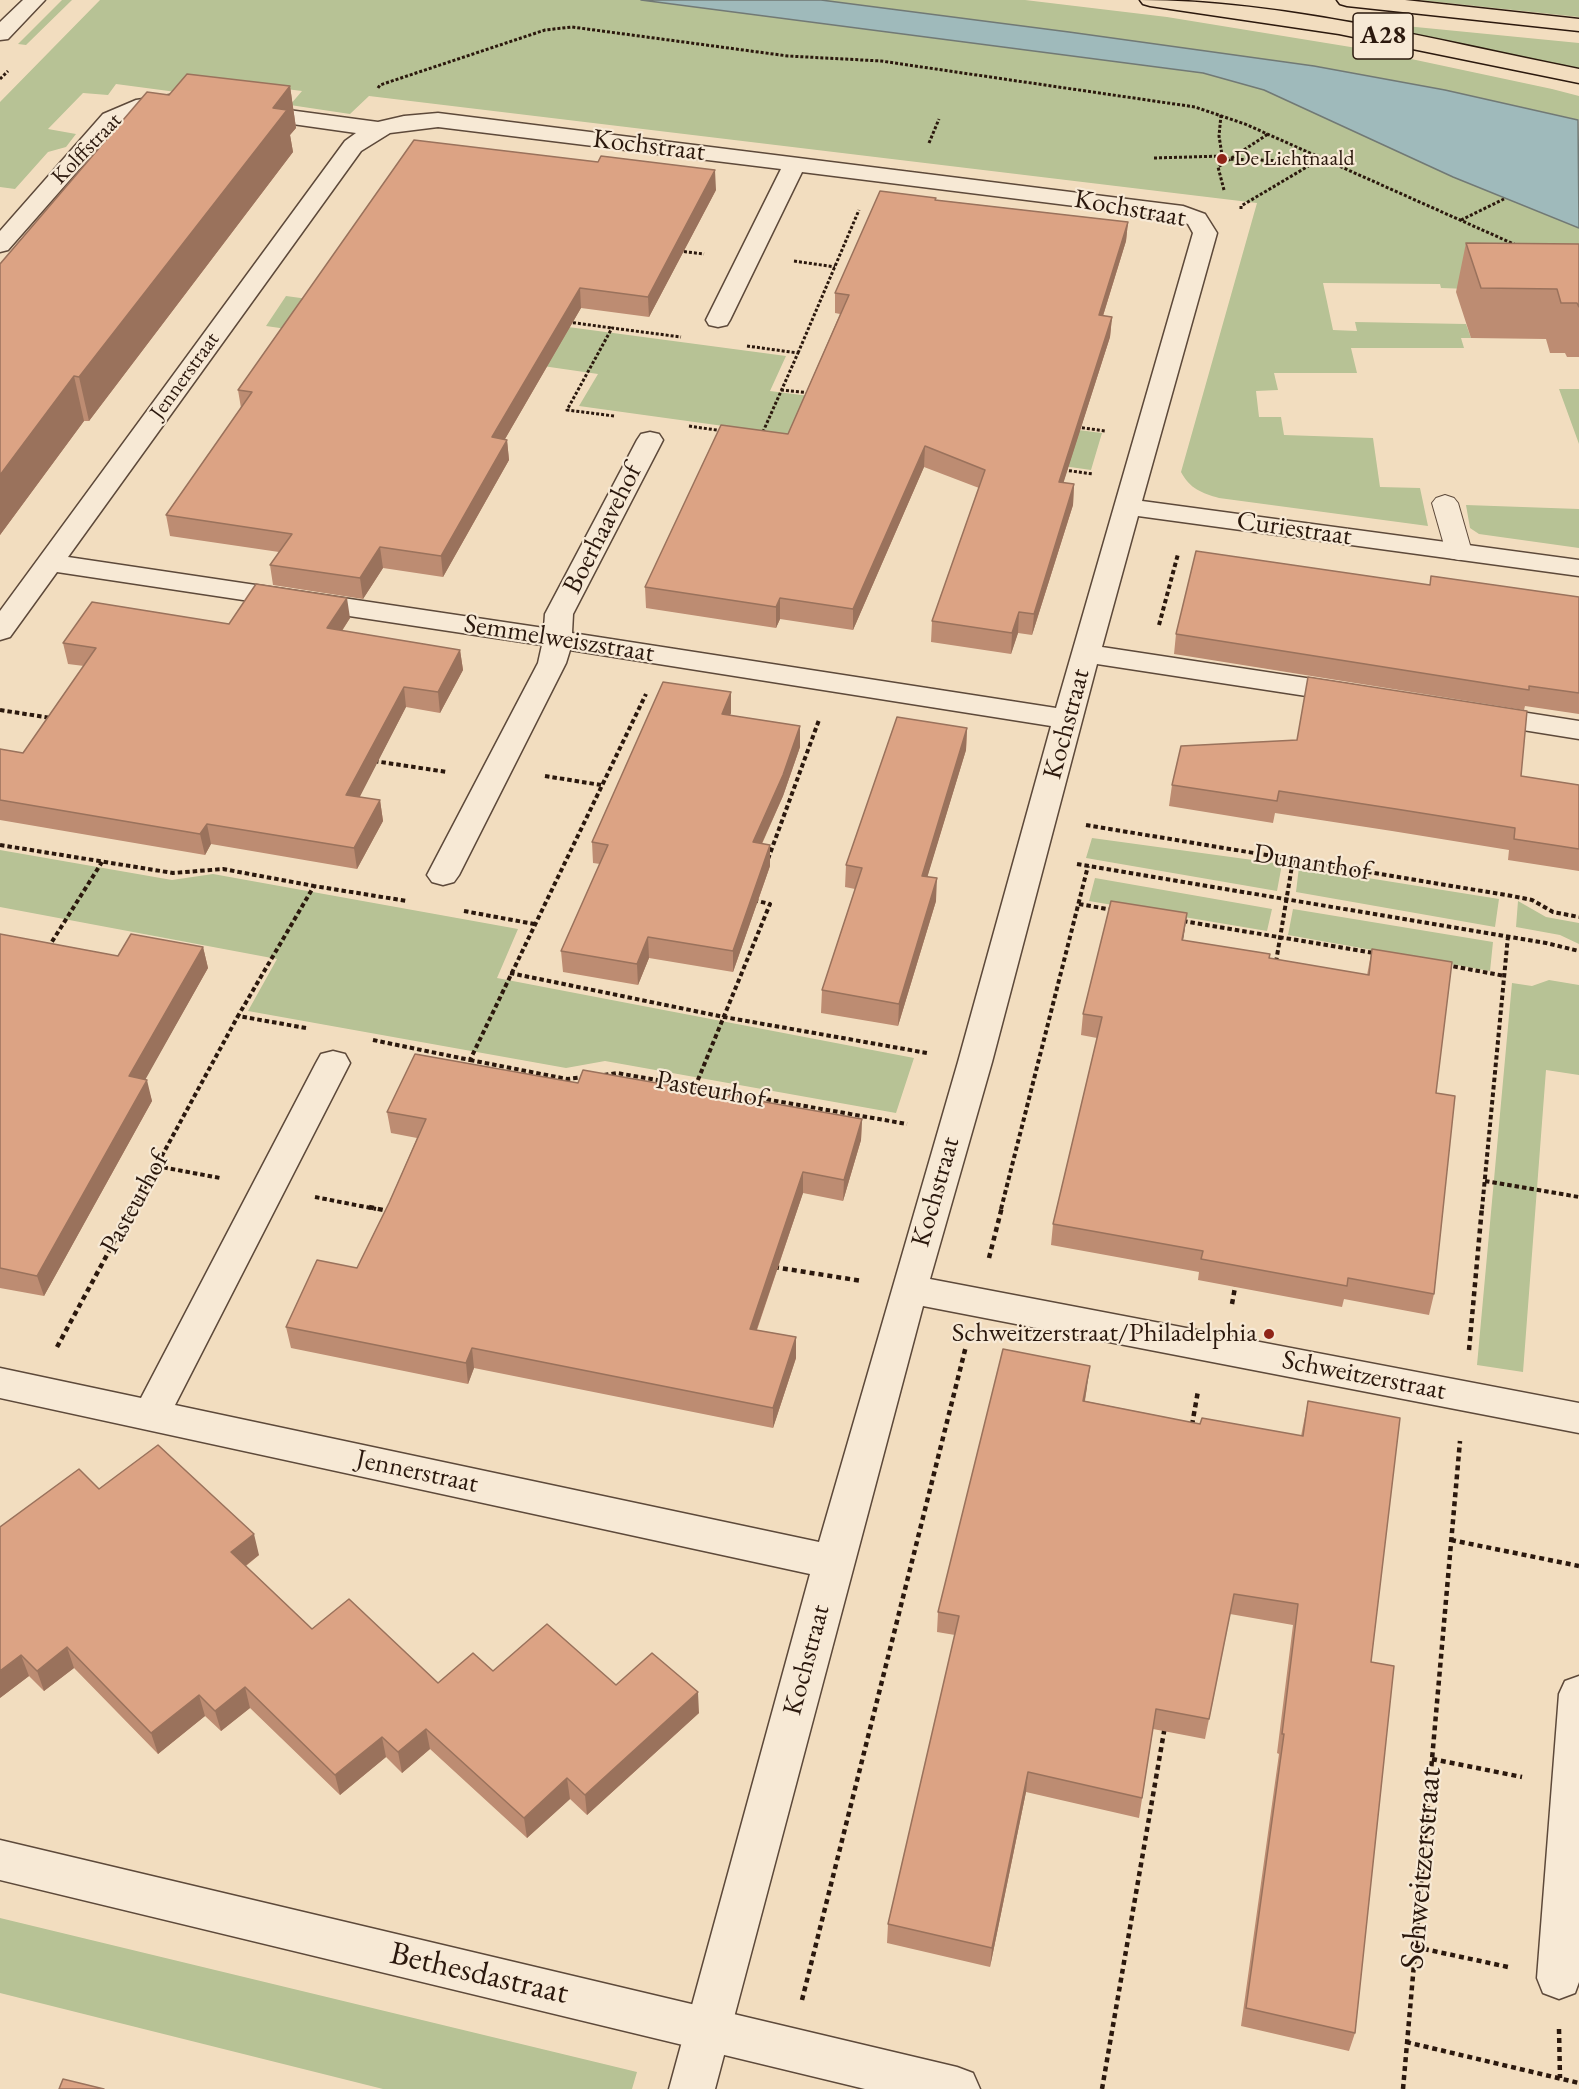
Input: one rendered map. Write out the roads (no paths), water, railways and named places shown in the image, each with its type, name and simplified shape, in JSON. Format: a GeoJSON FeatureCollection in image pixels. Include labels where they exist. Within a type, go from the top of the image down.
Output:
{"type":"FeatureCollection","features":[{"type":"Feature","properties":{"kind":"highway","name":"A28"},"geometry":{"type":"LineString","coordinates":[[1150,0],[1340,28],[1579,76]]}},
{"type":"Feature","properties":{"kind":"highway","name":"A28"},"geometry":{"type":"LineString","coordinates":[[1347,0],[1579,25]]}},
{"type":"Feature","properties":{"kind":"street"},"geometry":{"type":"LineString","coordinates":[[0,34],[34,0]]}},
{"type":"Feature","properties":{"kind":"street","name":"Kolffstraat"},"geometry":{"type":"LineString","coordinates":[[0,245],[111,119],[125,110],[153,102],[200,105]]}},
{"type":"Feature","properties":{"kind":"street"},"geometry":{"type":"LineString","coordinates":[[234,110],[377,129]]}},
{"type":"Feature","properties":{"kind":"street","name":"Kochstraat"},"geometry":{"type":"LineString","coordinates":[[377,129],[414,120],[438,120],[1175,211],[1197,219],[1205,233],[1067,719],[975,1062],[952,1132],[833,1562],[692,2089]]}},
{"type":"Feature","properties":{"kind":"street","name":"Jennerstraat"},"geometry":{"type":"LineString","coordinates":[[0,631],[353,146],[377,129]]}},
{"type":"Feature","properties":{"kind":"street"},"geometry":{"type":"LineString","coordinates":[[713,330],[794,165]]}},
{"type":"Feature","properties":{"kind":"street","name":"Boerhaavehof"},"geometry":{"type":"LineString","coordinates":[[558,639],[559,614],[654,431]]}},
{"type":"Feature","properties":{"kind":"street","name":"Curiestraat"},"geometry":{"type":"LineString","coordinates":[[1132,494],[1459,552],[1579,568]]}},
{"type":"Feature","properties":{"kind":"street","name":"Semmelweiszstraat"},"geometry":{"type":"LineString","coordinates":[[50,563],[665,655],[1067,719]]}},
{"type":"Feature","properties":{"kind":"street"},"geometry":{"type":"LineString","coordinates":[[443,874],[552,663],[558,639]]}},
{"type":"Feature","properties":{"kind":"street"},"geometry":{"type":"LineString","coordinates":[[1086,653],[1381,699]]}},
{"type":"Feature","properties":{"kind":"street"},"geometry":{"type":"LineString","coordinates":[[1451,710],[1579,730]]}},
{"type":"Feature","properties":{"kind":"street"},"geometry":{"type":"LineString","coordinates":[[152,1414],[339,1049]]}},
{"type":"Feature","properties":{"kind":"street","name":"Schweitzerstraat"},"geometry":{"type":"LineString","coordinates":[[909,1289],[1579,1418]]}},
{"type":"Feature","properties":{"kind":"street","name":"Jennerstraat"},"geometry":{"type":"LineString","coordinates":[[17,1387],[152,1414],[833,1562]]}},
{"type":"Feature","properties":{"kind":"street"},"geometry":{"type":"LineString","coordinates":[[1559,1978],[1579,1694]]}},
{"type":"Feature","properties":{"kind":"street","name":"Bethesdastraat"},"geometry":{"type":"LineString","coordinates":[[0,1860],[957,2089]]}},
{"type":"Feature","properties":{"kind":"lane"},"geometry":{"type":"LineString","coordinates":[[1445,503],[1459,552]]}},
{"type":"Feature","properties":{"kind":"water"},"geometry":{"type":"Polygon","coordinates":[[[641,0],[821,0],[1314,66],[1445,90],[1578,120],[1579,228],[1453,177],[1264,90],[1203,73],[641,0]]]}},
{"type":"Feature","properties":{"kind":"place","name":"De Lichtnaald"},"geometry":{"type":"Point","coordinates":[1222,159]}},
{"type":"Feature","properties":{"kind":"place","name":"Schweitzerstraat/Philadelphia"},"geometry":{"type":"Point","coordinates":[1269,1334]}}]}
